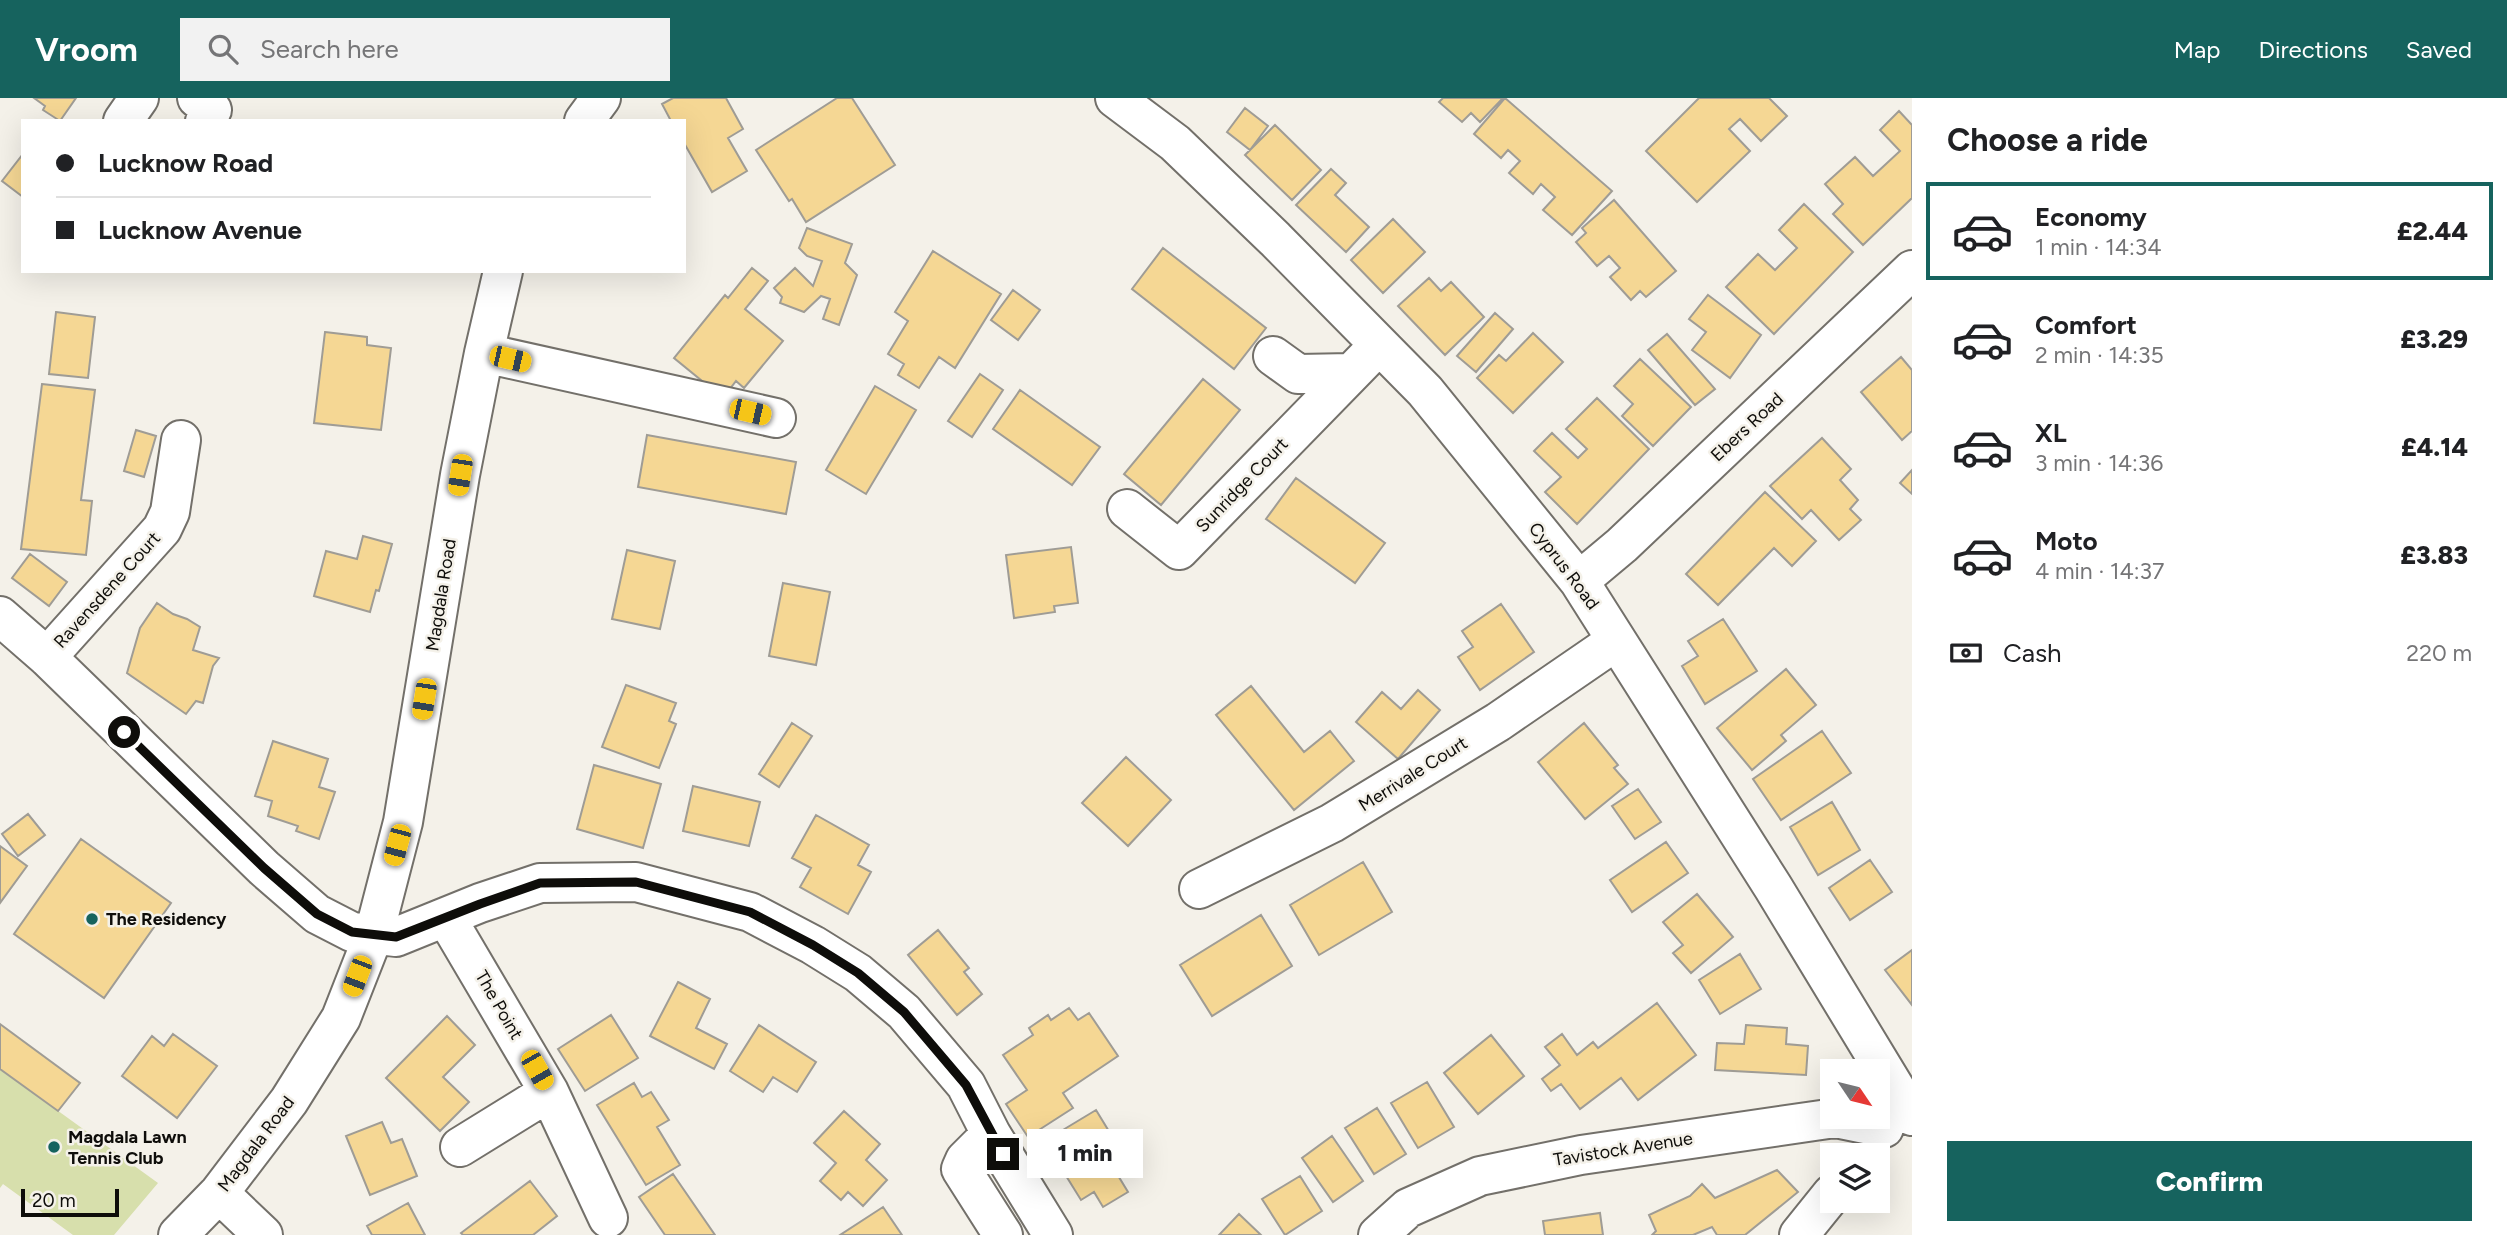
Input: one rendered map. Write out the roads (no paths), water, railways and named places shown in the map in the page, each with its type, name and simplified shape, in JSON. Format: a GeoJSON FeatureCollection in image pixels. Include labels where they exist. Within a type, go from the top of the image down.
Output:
{"type":"FeatureCollection","features":[{"type":"Feature","properties":{"kind":"street"},"geometry":{"type":"LineString","coordinates":[[124,119],[139,98]]}},
{"type":"Feature","properties":{"kind":"street"},"geometry":{"type":"LineString","coordinates":[[197,98],[212,110],[206,119]]}},
{"type":"Feature","properties":{"kind":"street"},"geometry":{"type":"LineString","coordinates":[[585,119],[601,98]]}},
{"type":"Feature","properties":{"kind":"street","name":"Cyprus Road"},"geometry":{"type":"LineString","coordinates":[[1115,98],[1175,144],[1275,239],[1425,391],[1579,581],[1773,887],[1895,1120]]}},
{"type":"Feature","properties":{"kind":"street","name":"Magdala Road"},"geometry":{"type":"LineString","coordinates":[[178,1235],[219,1194],[289,1101],[341,1018],[374,934],[403,822],[460,475],[503,273]]}},
{"type":"Feature","properties":{"kind":"street","name":"Ebers Road"},"geometry":{"type":"LineString","coordinates":[[1579,581],[1622,545],[1909,279]]}},
{"type":"Feature","properties":{"kind":"street","name":"Sunridge Court"},"geometry":{"type":"LineString","coordinates":[[1127,509],[1179,550],[1379,345]]}},
{"type":"Feature","properties":{"kind":"street"},"geometry":{"type":"LineString","coordinates":[[484,353],[776,418]]}},
{"type":"Feature","properties":{"kind":"street"},"geometry":{"type":"LineString","coordinates":[[1273,356],[1298,374],[1351,373]]}},
{"type":"Feature","properties":{"kind":"street","name":"Ravensdene Court"},"geometry":{"type":"LineString","coordinates":[[47,657],[162,529],[170,512],[181,440]]}},
{"type":"Feature","properties":{"kind":"street"},"geometry":{"type":"LineString","coordinates":[[0,616],[47,657],[264,868],[317,914],[352,932],[396,937],[540,883],[636,882],[750,912],[813,945],[858,973],[904,1012],[966,1085],[990,1134],[1053,1235]]}},
{"type":"Feature","properties":{"kind":"street","name":"Merrivale Court"},"geometry":{"type":"LineString","coordinates":[[1199,889],[1332,823],[1497,722],[1616,640]]}},
{"type":"Feature","properties":{"kind":"street","name":"The Point"},"geometry":{"type":"LineString","coordinates":[[447,919],[549,1092],[608,1218]]}},
{"type":"Feature","properties":{"kind":"street"},"geometry":{"type":"LineString","coordinates":[[460,1147],[549,1092]]}},
{"type":"Feature","properties":{"kind":"street","name":"Tavistock Avenue"},"geometry":{"type":"LineString","coordinates":[[1378,1235],[1408,1208],[1480,1176],[1581,1155],[1835,1118],[1895,1120]]}},
{"type":"Feature","properties":{"kind":"street"},"geometry":{"type":"LineString","coordinates":[[990,1134],[965,1160],[961,1169],[1003,1235]]}},
{"type":"Feature","properties":{"kind":"street"},"geometry":{"type":"LineString","coordinates":[[219,1194],[263,1235]]}},
{"type":"Feature","properties":{"kind":"street"},"geometry":{"type":"LineString","coordinates":[[1799,1235],[1820,1209]]}},
{"type":"Feature","properties":{"kind":"place","name":"The Residency"},"geometry":{"type":"Point","coordinates":[92,919]}},
{"type":"Feature","properties":{"kind":"place","name":"Magdala Lawn Tennis Club"},"geometry":{"type":"Point","coordinates":[54,1147]}}]}
